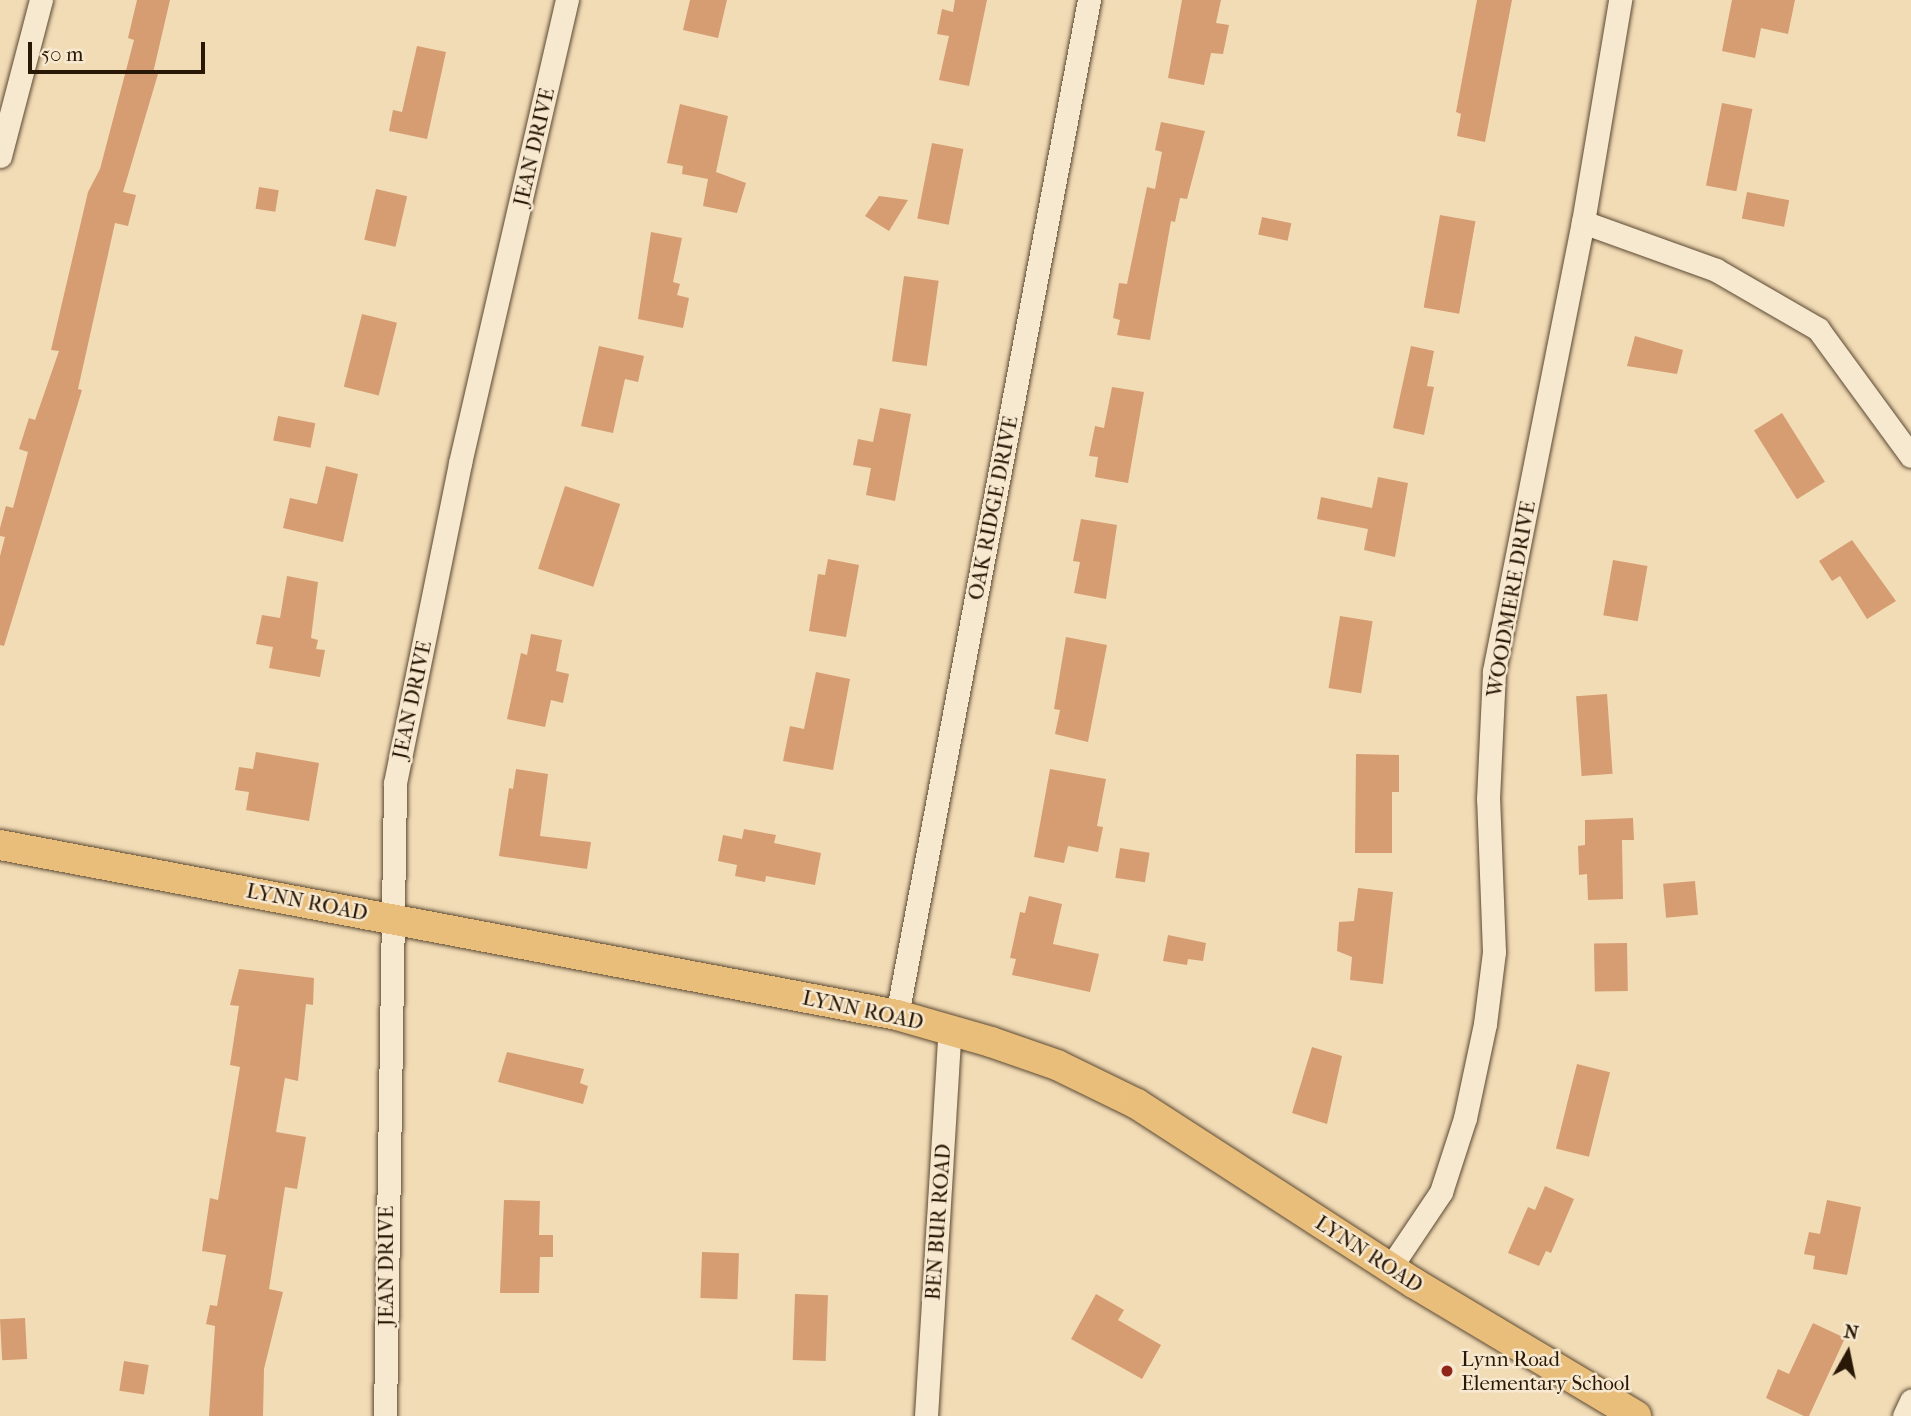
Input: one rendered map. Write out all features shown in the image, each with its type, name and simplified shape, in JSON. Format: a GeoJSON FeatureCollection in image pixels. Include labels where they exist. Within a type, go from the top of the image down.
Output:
{"type":"FeatureCollection","features":[{"type":"Feature","properties":{"kind":"main road","name":"LYNN ROAD"},"geometry":{"type":"LineString","coordinates":[[0,845],[897,1016],[950,1029],[1057,1065],[1137,1104],[1390,1268],[1636,1416]]}},
{"type":"Feature","properties":{"kind":"street"},"geometry":{"type":"LineString","coordinates":[[0,156],[41,0]]}},
{"type":"Feature","properties":{"kind":"street","name":"JEAN DRIVE"},"geometry":{"type":"LineString","coordinates":[[385,1416],[395,783],[460,463],[567,0]]}},
{"type":"Feature","properties":{"kind":"street","name":"OAK RIDGE DRIVE"},"geometry":{"type":"LineString","coordinates":[[897,1016],[1089,0]]}},
{"type":"Feature","properties":{"kind":"street","name":"WOODMERE DRIVE"},"geometry":{"type":"LineString","coordinates":[[1390,1268],[1441,1192],[1465,1118],[1485,1024],[1494,951],[1488,799],[1494,671],[1583,222],[1620,0]]}},
{"type":"Feature","properties":{"kind":"street"},"geometry":{"type":"LineString","coordinates":[[1583,222],[1716,270],[1818,329],[1911,456]]}},
{"type":"Feature","properties":{"kind":"street","name":"BEN BUR ROAD"},"geometry":{"type":"LineString","coordinates":[[926,1416],[950,1029]]}},
{"type":"Feature","properties":{"kind":"street"},"geometry":{"type":"LineString","coordinates":[[1904,1416],[1911,1401]]}},
{"type":"Feature","properties":{"kind":"building"},"geometry":{"type":"Polygon","coordinates":[[[137,0],[170,0],[153,73],[158,74],[123,192],[136,195],[128,226],[115,223],[78,389],[82,390],[4,646],[0,645],[0,556],[5,537],[0,536],[0,528],[6,506],[13,508],[28,452],[19,449],[29,418],[35,420],[59,351],[51,350],[88,192],[100,169],[134,40],[128,38],[137,0]]]}},
{"type":"Feature","properties":{"kind":"building"},"geometry":{"type":"Polygon","coordinates":[[[690,0],[727,0],[718,38],[683,30],[690,0]]]}},
{"type":"Feature","properties":{"kind":"building"},"geometry":{"type":"Polygon","coordinates":[[[955,0],[987,0],[969,86],[939,80],[949,36],[937,34],[942,9],[953,12],[955,0]]]}},
{"type":"Feature","properties":{"kind":"building"},"geometry":{"type":"Polygon","coordinates":[[[1182,0],[1221,0],[1216,23],[1229,25],[1223,54],[1211,53],[1204,85],[1168,78],[1182,0]]]}},
{"type":"Feature","properties":{"kind":"building"},"geometry":{"type":"Polygon","coordinates":[[[1477,0],[1512,0],[1485,142],[1457,136],[1461,114],[1456,112],[1477,0]]]}},
{"type":"Feature","properties":{"kind":"building"},"geometry":{"type":"Polygon","coordinates":[[[1732,0],[1795,0],[1788,34],[1761,28],[1755,58],[1722,51],[1732,0]]]}},
{"type":"Feature","properties":{"kind":"building"},"geometry":{"type":"Polygon","coordinates":[[[417,46],[446,52],[427,139],[389,131],[393,110],[402,112],[417,46]]]}},
{"type":"Feature","properties":{"kind":"building"},"geometry":{"type":"Polygon","coordinates":[[[1722,103],[1752,109],[1736,191],[1706,185],[1722,103]]]}},
{"type":"Feature","properties":{"kind":"building"},"geometry":{"type":"Polygon","coordinates":[[[680,104],[728,116],[716,172],[746,183],[737,213],[703,206],[708,179],[682,174],[683,166],[667,163],[680,104]]]}},
{"type":"Feature","properties":{"kind":"building"},"geometry":{"type":"Polygon","coordinates":[[[1161,122],[1205,131],[1187,199],[1180,198],[1175,222],[1171,221],[1150,340],[1117,335],[1120,320],[1113,318],[1119,283],[1127,284],[1147,187],[1155,189],[1162,152],[1155,150],[1161,122]]]}},
{"type":"Feature","properties":{"kind":"building"},"geometry":{"type":"Polygon","coordinates":[[[932,143],[963,149],[949,225],[917,219],[932,143]]]}},
{"type":"Feature","properties":{"kind":"building"},"geometry":{"type":"Polygon","coordinates":[[[259,187],[279,190],[275,212],[256,209],[259,187]]]}},
{"type":"Feature","properties":{"kind":"building"},"geometry":{"type":"Polygon","coordinates":[[[376,189],[407,196],[395,247],[364,240],[376,189]]]}},
{"type":"Feature","properties":{"kind":"building"},"geometry":{"type":"Polygon","coordinates":[[[1747,192],[1789,200],[1784,227],[1742,219],[1747,192]]]}},
{"type":"Feature","properties":{"kind":"building"},"geometry":{"type":"Polygon","coordinates":[[[879,196],[908,200],[889,231],[865,216],[879,196]]]}},
{"type":"Feature","properties":{"kind":"building"},"geometry":{"type":"Polygon","coordinates":[[[1440,215],[1475,221],[1459,314],[1424,308],[1440,215]]]}},
{"type":"Feature","properties":{"kind":"building"},"geometry":{"type":"Polygon","coordinates":[[[1262,217],[1291,223],[1288,241],[1258,235],[1262,217]]]}},
{"type":"Feature","properties":{"kind":"building"},"geometry":{"type":"Polygon","coordinates":[[[651,232],[682,238],[673,282],[680,284],[677,295],[689,298],[683,328],[638,319],[651,232]]]}},
{"type":"Feature","properties":{"kind":"building"},"geometry":{"type":"Polygon","coordinates":[[[904,276],[939,281],[927,366],[892,361],[904,276]]]}},
{"type":"Feature","properties":{"kind":"building"},"geometry":{"type":"Polygon","coordinates":[[[362,314],[397,323],[379,395],[344,387],[362,314]]]}},
{"type":"Feature","properties":{"kind":"building"},"geometry":{"type":"Polygon","coordinates":[[[1635,336],[1683,350],[1677,374],[1627,366],[1635,336]]]}},
{"type":"Feature","properties":{"kind":"building"},"geometry":{"type":"Polygon","coordinates":[[[599,346],[644,356],[638,382],[625,379],[613,433],[581,426],[599,346]]]}},
{"type":"Feature","properties":{"kind":"building"},"geometry":{"type":"Polygon","coordinates":[[[1411,346],[1434,351],[1427,386],[1434,387],[1424,435],[1393,428],[1411,346]]]}},
{"type":"Feature","properties":{"kind":"building"},"geometry":{"type":"Polygon","coordinates":[[[1112,387],[1144,392],[1128,483],[1095,477],[1098,457],[1089,456],[1095,426],[1104,428],[1112,387]]]}},
{"type":"Feature","properties":{"kind":"building"},"geometry":{"type":"Polygon","coordinates":[[[880,408],[911,414],[895,501],[866,495],[871,468],[853,465],[858,439],[873,442],[880,408]]]}},
{"type":"Feature","properties":{"kind":"building"},"geometry":{"type":"Polygon","coordinates":[[[1782,413],[1825,482],[1797,499],[1754,430],[1782,413]]]}},
{"type":"Feature","properties":{"kind":"building"},"geometry":{"type":"Polygon","coordinates":[[[278,416],[315,423],[311,448],[273,441],[278,416]]]}},
{"type":"Feature","properties":{"kind":"building"},"geometry":{"type":"Polygon","coordinates":[[[326,466],[358,474],[343,542],[283,528],[290,498],[317,504],[326,466]]]}},
{"type":"Feature","properties":{"kind":"building"},"geometry":{"type":"Polygon","coordinates":[[[1378,477],[1408,483],[1395,557],[1364,550],[1368,529],[1317,519],[1321,497],[1372,508],[1378,477]]]}},
{"type":"Feature","properties":{"kind":"building"},"geometry":{"type":"Polygon","coordinates":[[[565,486],[620,504],[593,587],[538,569],[565,486]]]}},
{"type":"Feature","properties":{"kind":"building"},"geometry":{"type":"Polygon","coordinates":[[[1081,519],[1117,525],[1106,599],[1074,593],[1080,562],[1073,561],[1081,519]]]}},
{"type":"Feature","properties":{"kind":"building"},"geometry":{"type":"Polygon","coordinates":[[[1852,540],[1896,601],[1867,619],[1840,576],[1832,581],[1819,561],[1852,540]]]}},
{"type":"Feature","properties":{"kind":"building"},"geometry":{"type":"Polygon","coordinates":[[[828,559],[859,565],[846,637],[809,631],[818,574],[825,575],[828,559]]]}},
{"type":"Feature","properties":{"kind":"building"},"geometry":{"type":"Polygon","coordinates":[[[1613,560],[1647,566],[1638,621],[1603,615],[1613,560]]]}},
{"type":"Feature","properties":{"kind":"building"},"geometry":{"type":"Polygon","coordinates":[[[287,576],[318,582],[311,638],[318,640],[316,649],[325,650],[320,677],[269,668],[273,647],[256,644],[262,615],[280,618],[287,576]]]}},
{"type":"Feature","properties":{"kind":"building"},"geometry":{"type":"Polygon","coordinates":[[[1340,616],[1373,621],[1361,693],[1329,688],[1340,616]]]}},
{"type":"Feature","properties":{"kind":"building"},"geometry":{"type":"Polygon","coordinates":[[[531,634],[562,640],[556,671],[569,674],[563,703],[551,700],[545,727],[507,719],[521,653],[527,655],[531,634]]]}},
{"type":"Feature","properties":{"kind":"building"},"geometry":{"type":"Polygon","coordinates":[[[1066,637],[1107,645],[1088,742],[1055,734],[1060,710],[1054,709],[1066,637]]]}},
{"type":"Feature","properties":{"kind":"building"},"geometry":{"type":"Polygon","coordinates":[[[816,672],[850,679],[833,770],[783,761],[790,726],[804,729],[816,672]]]}},
{"type":"Feature","properties":{"kind":"building"},"geometry":{"type":"Polygon","coordinates":[[[1607,694],[1613,774],[1582,776],[1576,696],[1607,694]]]}},
{"type":"Feature","properties":{"kind":"building"},"geometry":{"type":"Polygon","coordinates":[[[256,752],[319,763],[309,821],[246,810],[249,792],[235,790],[239,767],[253,769],[256,752]]]}},
{"type":"Feature","properties":{"kind":"building"},"geometry":{"type":"Polygon","coordinates":[[[1356,754],[1399,755],[1399,792],[1392,792],[1392,853],[1355,853],[1356,754]]]}},
{"type":"Feature","properties":{"kind":"building"},"geometry":{"type":"Polygon","coordinates":[[[516,769],[548,774],[540,836],[591,842],[587,869],[499,856],[509,788],[513,789],[516,769]]]}},
{"type":"Feature","properties":{"kind":"building"},"geometry":{"type":"Polygon","coordinates":[[[1050,769],[1106,779],[1097,826],[1103,827],[1098,852],[1068,846],[1064,863],[1034,857],[1050,769]]]}},
{"type":"Feature","properties":{"kind":"building"},"geometry":{"type":"Polygon","coordinates":[[[1633,818],[1634,840],[1622,840],[1623,899],[1588,900],[1587,874],[1579,875],[1578,846],[1585,845],[1585,820],[1633,818]]]}},
{"type":"Feature","properties":{"kind":"building"},"geometry":{"type":"Polygon","coordinates":[[[744,829],[776,835],[774,843],[821,853],[815,885],[766,876],[765,882],[735,876],[737,865],[718,861],[723,835],[742,839],[744,829]]]}},
{"type":"Feature","properties":{"kind":"building"},"geometry":{"type":"Polygon","coordinates":[[[1120,848],[1150,853],[1145,882],[1115,878],[1120,848]]]}},
{"type":"Feature","properties":{"kind":"building"},"geometry":{"type":"Polygon","coordinates":[[[1695,881],[1698,915],[1666,918],[1663,884],[1695,881]]]}},
{"type":"Feature","properties":{"kind":"building"},"geometry":{"type":"Polygon","coordinates":[[[1358,888],[1393,892],[1383,984],[1350,980],[1352,957],[1337,951],[1339,922],[1354,921],[1358,888]]]}},
{"type":"Feature","properties":{"kind":"building"},"geometry":{"type":"Polygon","coordinates":[[[1029,896],[1062,904],[1053,944],[1099,954],[1090,992],[1012,975],[1016,959],[1010,958],[1020,912],[1025,913],[1029,896]]]}},
{"type":"Feature","properties":{"kind":"building"},"geometry":{"type":"Polygon","coordinates":[[[1168,935],[1206,943],[1203,961],[1188,959],[1187,965],[1163,961],[1168,935]]]}},
{"type":"Feature","properties":{"kind":"building"},"geometry":{"type":"Polygon","coordinates":[[[1627,943],[1628,991],[1595,992],[1594,944],[1627,943]]]}},
{"type":"Feature","properties":{"kind":"building"},"geometry":{"type":"Polygon","coordinates":[[[239,969],[314,978],[313,1005],[306,1004],[298,1081],[285,1078],[276,1132],[306,1137],[297,1189],[285,1187],[269,1289],[283,1292],[264,1369],[263,1416],[209,1416],[215,1326],[206,1324],[210,1305],[217,1306],[226,1255],[202,1251],[210,1198],[218,1200],[240,1067],[230,1065],[239,1006],[230,1005],[239,969]]]}},
{"type":"Feature","properties":{"kind":"building"},"geometry":{"type":"Polygon","coordinates":[[[1312,1047],[1342,1056],[1327,1124],[1292,1113],[1312,1047]]]}},
{"type":"Feature","properties":{"kind":"building"},"geometry":{"type":"Polygon","coordinates":[[[507,1052],[584,1069],[580,1083],[588,1086],[583,1104],[498,1082],[507,1052]]]}},
{"type":"Feature","properties":{"kind":"building"},"geometry":{"type":"Polygon","coordinates":[[[1577,1064],[1610,1072],[1589,1157],[1556,1148],[1577,1064]]]}},
{"type":"Feature","properties":{"kind":"building"},"geometry":{"type":"Polygon","coordinates":[[[1545,1186],[1574,1199],[1551,1253],[1546,1251],[1539,1266],[1508,1253],[1528,1207],[1535,1210],[1545,1186]]]}},
{"type":"Feature","properties":{"kind":"building"},"geometry":{"type":"Polygon","coordinates":[[[504,1200],[540,1201],[539,1235],[553,1235],[553,1257],[540,1257],[539,1293],[500,1293],[504,1200]]]}},
{"type":"Feature","properties":{"kind":"building"},"geometry":{"type":"Polygon","coordinates":[[[1827,1200],[1861,1207],[1847,1275],[1813,1269],[1815,1256],[1804,1254],[1809,1232],[1820,1234],[1827,1200]]]}},
{"type":"Feature","properties":{"kind":"building"},"geometry":{"type":"Polygon","coordinates":[[[702,1252],[739,1253],[737,1299],[700,1298],[702,1252]]]}},
{"type":"Feature","properties":{"kind":"building"},"geometry":{"type":"Polygon","coordinates":[[[795,1294],[828,1295],[826,1361],[793,1360],[795,1294]]]}},
{"type":"Feature","properties":{"kind":"building"},"geometry":{"type":"Polygon","coordinates":[[[1096,1294],[1124,1310],[1118,1320],[1161,1345],[1142,1379],[1071,1339],[1096,1294]]]}},
{"type":"Feature","properties":{"kind":"building"},"geometry":{"type":"Polygon","coordinates":[[[25,1318],[27,1359],[2,1360],[0,1319],[25,1318]]]}},
{"type":"Feature","properties":{"kind":"building"},"geometry":{"type":"Polygon","coordinates":[[[1813,1323],[1845,1338],[1809,1416],[1804,1416],[1766,1398],[1778,1369],[1789,1374],[1813,1323]]]}},
{"type":"Feature","properties":{"kind":"building"},"geometry":{"type":"Polygon","coordinates":[[[124,1361],[149,1365],[144,1395],[119,1391],[124,1361]]]}},
{"type":"Feature","properties":{"kind":"place","name":"Lynn Road Elementary School"},"geometry":{"type":"Point","coordinates":[1447,1371]}}]}
